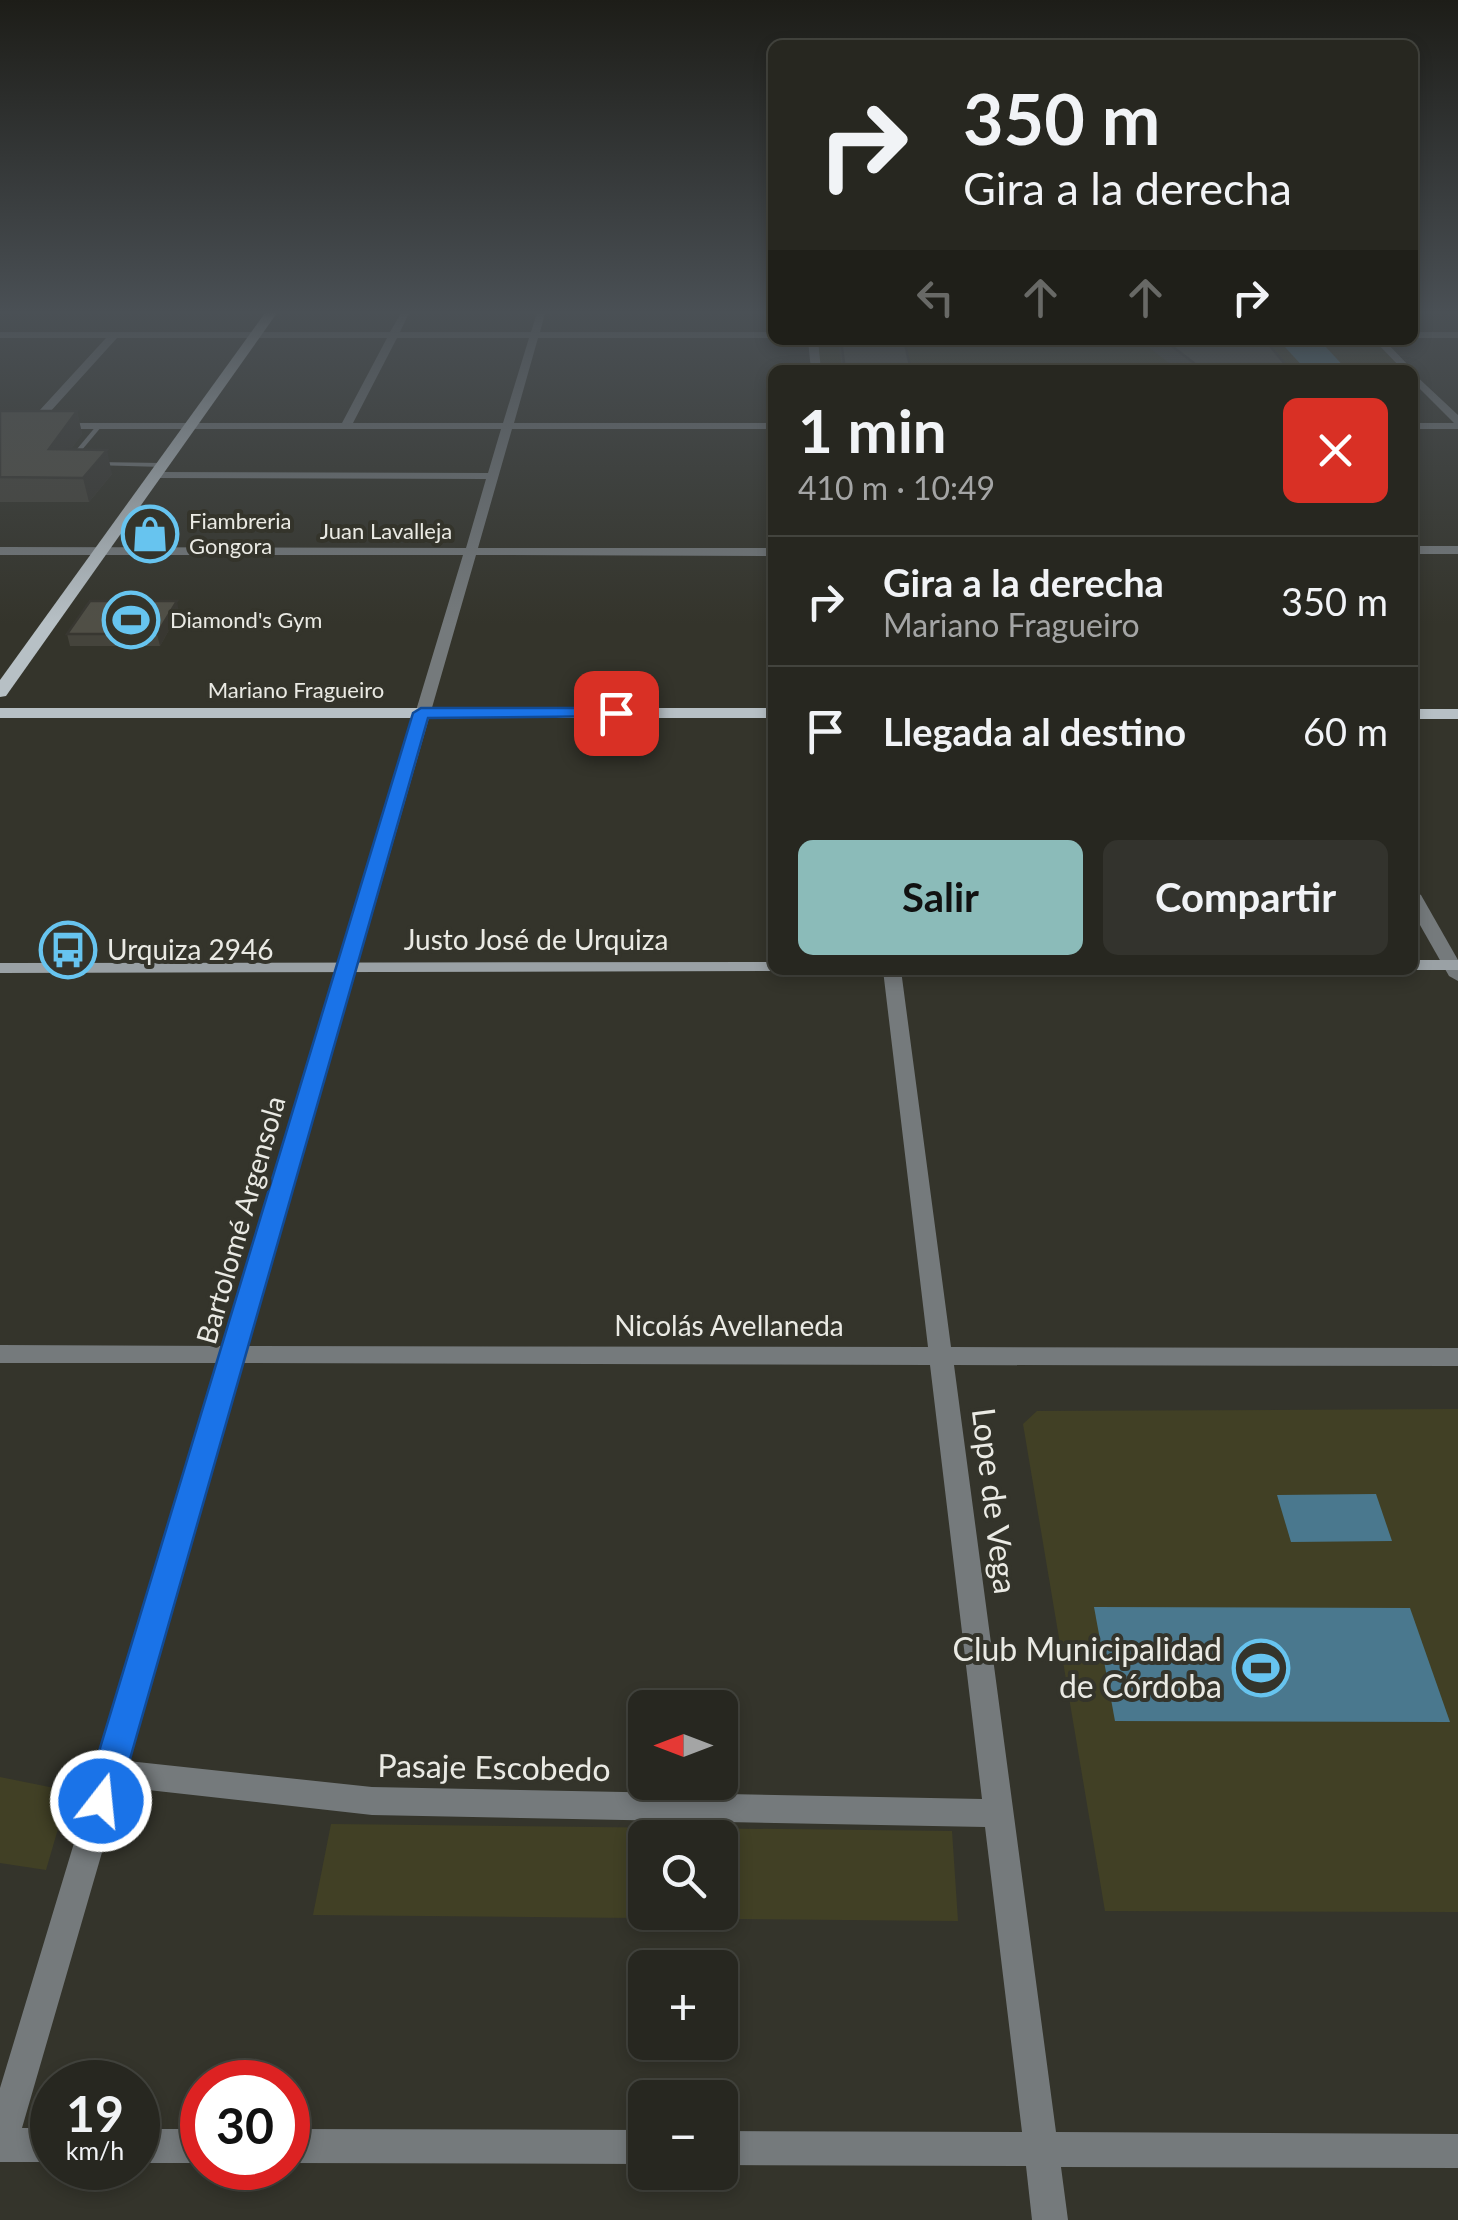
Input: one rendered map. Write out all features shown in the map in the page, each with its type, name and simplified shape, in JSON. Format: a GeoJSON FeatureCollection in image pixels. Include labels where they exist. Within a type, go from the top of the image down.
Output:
{"type":"FeatureCollection","features":[{"type":"Feature","properties":{"kind":"main road"},"geometry":{"type":"LineString","coordinates":[[0,692],[197,417]]}},
{"type":"Feature","properties":{"kind":"main road","name":"Mariano Fragueiro"},"geometry":{"type":"LineString","coordinates":[[0,713],[768,713]]}},
{"type":"Feature","properties":{"kind":"main road"},"geometry":{"type":"LineString","coordinates":[[1418,714],[1458,714]]}},
{"type":"Feature","properties":{"kind":"street"},"geometry":{"type":"LineString","coordinates":[[31,426],[40,417]]}},
{"type":"Feature","properties":{"kind":"street"},"geometry":{"type":"LineString","coordinates":[[346,426],[351,417]]}},
{"type":"Feature","properties":{"kind":"street","name":"Bartolomé Argensola"},"geometry":{"type":"LineString","coordinates":[[0,2145],[510,417]]}},
{"type":"Feature","properties":{"kind":"street"},"geometry":{"type":"LineString","coordinates":[[1418,426],[1458,424]]}},
{"type":"Feature","properties":{"kind":"street"},"geometry":{"type":"LineString","coordinates":[[0,426],[768,426]]}},
{"type":"Feature","properties":{"kind":"street"},"geometry":{"type":"LineString","coordinates":[[159,470],[492,476]]}},
{"type":"Feature","properties":{"kind":"street"},"geometry":{"type":"LineString","coordinates":[[1418,550],[1458,550]]}},
{"type":"Feature","properties":{"kind":"street","name":"Juan Lavalleja"},"geometry":{"type":"LineString","coordinates":[[0,551],[768,552]]}},
{"type":"Feature","properties":{"kind":"street"},"geometry":{"type":"LineString","coordinates":[[1418,905],[1456,969]]}},
{"type":"Feature","properties":{"kind":"street"},"geometry":{"type":"LineString","coordinates":[[1418,966],[1456,969]]}},
{"type":"Feature","properties":{"kind":"street","name":"Justo José de Urquiza"},"geometry":{"type":"LineString","coordinates":[[0,968],[768,967]]}},
{"type":"Feature","properties":{"kind":"street","name":"Lope de Vega"},"geometry":{"type":"LineString","coordinates":[[893,975],[1050,2220]]}},
{"type":"Feature","properties":{"kind":"street","name":"Nicolás Avellaneda"},"geometry":{"type":"LineString","coordinates":[[0,1354],[1458,1357]]}},
{"type":"Feature","properties":{"kind":"street","name":"Pasaje Escobedo"},"geometry":{"type":"LineString","coordinates":[[110,1772],[372,1801],[998,1812]]}},
{"type":"Feature","properties":{"kind":"street"},"geometry":{"type":"LineString","coordinates":[[0,2145],[30,2146]]}},
{"type":"Feature","properties":{"kind":"street"},"geometry":{"type":"LineString","coordinates":[[310,2146],[628,2148]]}},
{"type":"Feature","properties":{"kind":"street"},"geometry":{"type":"LineString","coordinates":[[738,2148],[1458,2151]]}},
{"type":"Feature","properties":{"kind":"lane"},"geometry":{"type":"LineString","coordinates":[[74,464],[69,461],[98,426]]}},
{"type":"Feature","properties":{"kind":"lane"},"geometry":{"type":"LineString","coordinates":[[92,464],[159,470]]}},
{"type":"Feature","properties":{"kind":"shaded area","name":"Club Municipalidad de Córdoba"},"geometry":{"type":"Polygon","coordinates":[[[1458,1409],[1458,1912],[1105,1911],[1023,1424],[1037,1411],[1458,1409]]]}},
{"type":"Feature","properties":{"kind":"shaded area"},"geometry":{"type":"Polygon","coordinates":[[[0,1777],[69,1791],[46,1870],[0,1863],[0,1777]]]}},
{"type":"Feature","properties":{"kind":"shaded area"},"geometry":{"type":"Polygon","coordinates":[[[331,1824],[628,1827],[628,1918],[313,1915],[331,1824]]]}},
{"type":"Feature","properties":{"kind":"shaded area"},"geometry":{"type":"Polygon","coordinates":[[[738,1829],[952,1831],[958,1921],[738,1919],[738,1829]]]}},
{"type":"Feature","properties":{"kind":"water"},"geometry":{"type":"Polygon","coordinates":[[[1376,1494],[1392,1541],[1291,1542],[1277,1495],[1376,1494]]]}},
{"type":"Feature","properties":{"kind":"water"},"geometry":{"type":"Polygon","coordinates":[[[1094,1607],[1410,1608],[1450,1722],[1115,1721],[1094,1607]]]}},
{"type":"Feature","properties":{"kind":"building"},"geometry":{"type":"Polygon","coordinates":[[[0,417],[73,417],[49,449],[107,450],[83,478],[0,477],[0,417]]]}},
{"type":"Feature","properties":{"kind":"building"},"geometry":{"type":"Polygon","coordinates":[[[90,601],[177,601],[157,634],[67,634],[90,601]]]}},
{"type":"Feature","properties":{"kind":"place","name":"Fiambreria Gongora"},"geometry":{"type":"Point","coordinates":[150,534]}},
{"type":"Feature","properties":{"kind":"place","name":"Diamond's Gym"},"geometry":{"type":"Point","coordinates":[131,620]}},
{"type":"Feature","properties":{"kind":"place","name":"Urquiza 2946"},"geometry":{"type":"Point","coordinates":[68,950]}},
{"type":"Feature","properties":{"kind":"place","name":"Club Municipalidad de Córdoba"},"geometry":{"type":"Point","coordinates":[1261,1668]}},
{"type":"Feature","properties":{"kind":"route"},"geometry":{"type":"LineString","coordinates":[[101,1801],[421,713],[616,713]]}}]}
